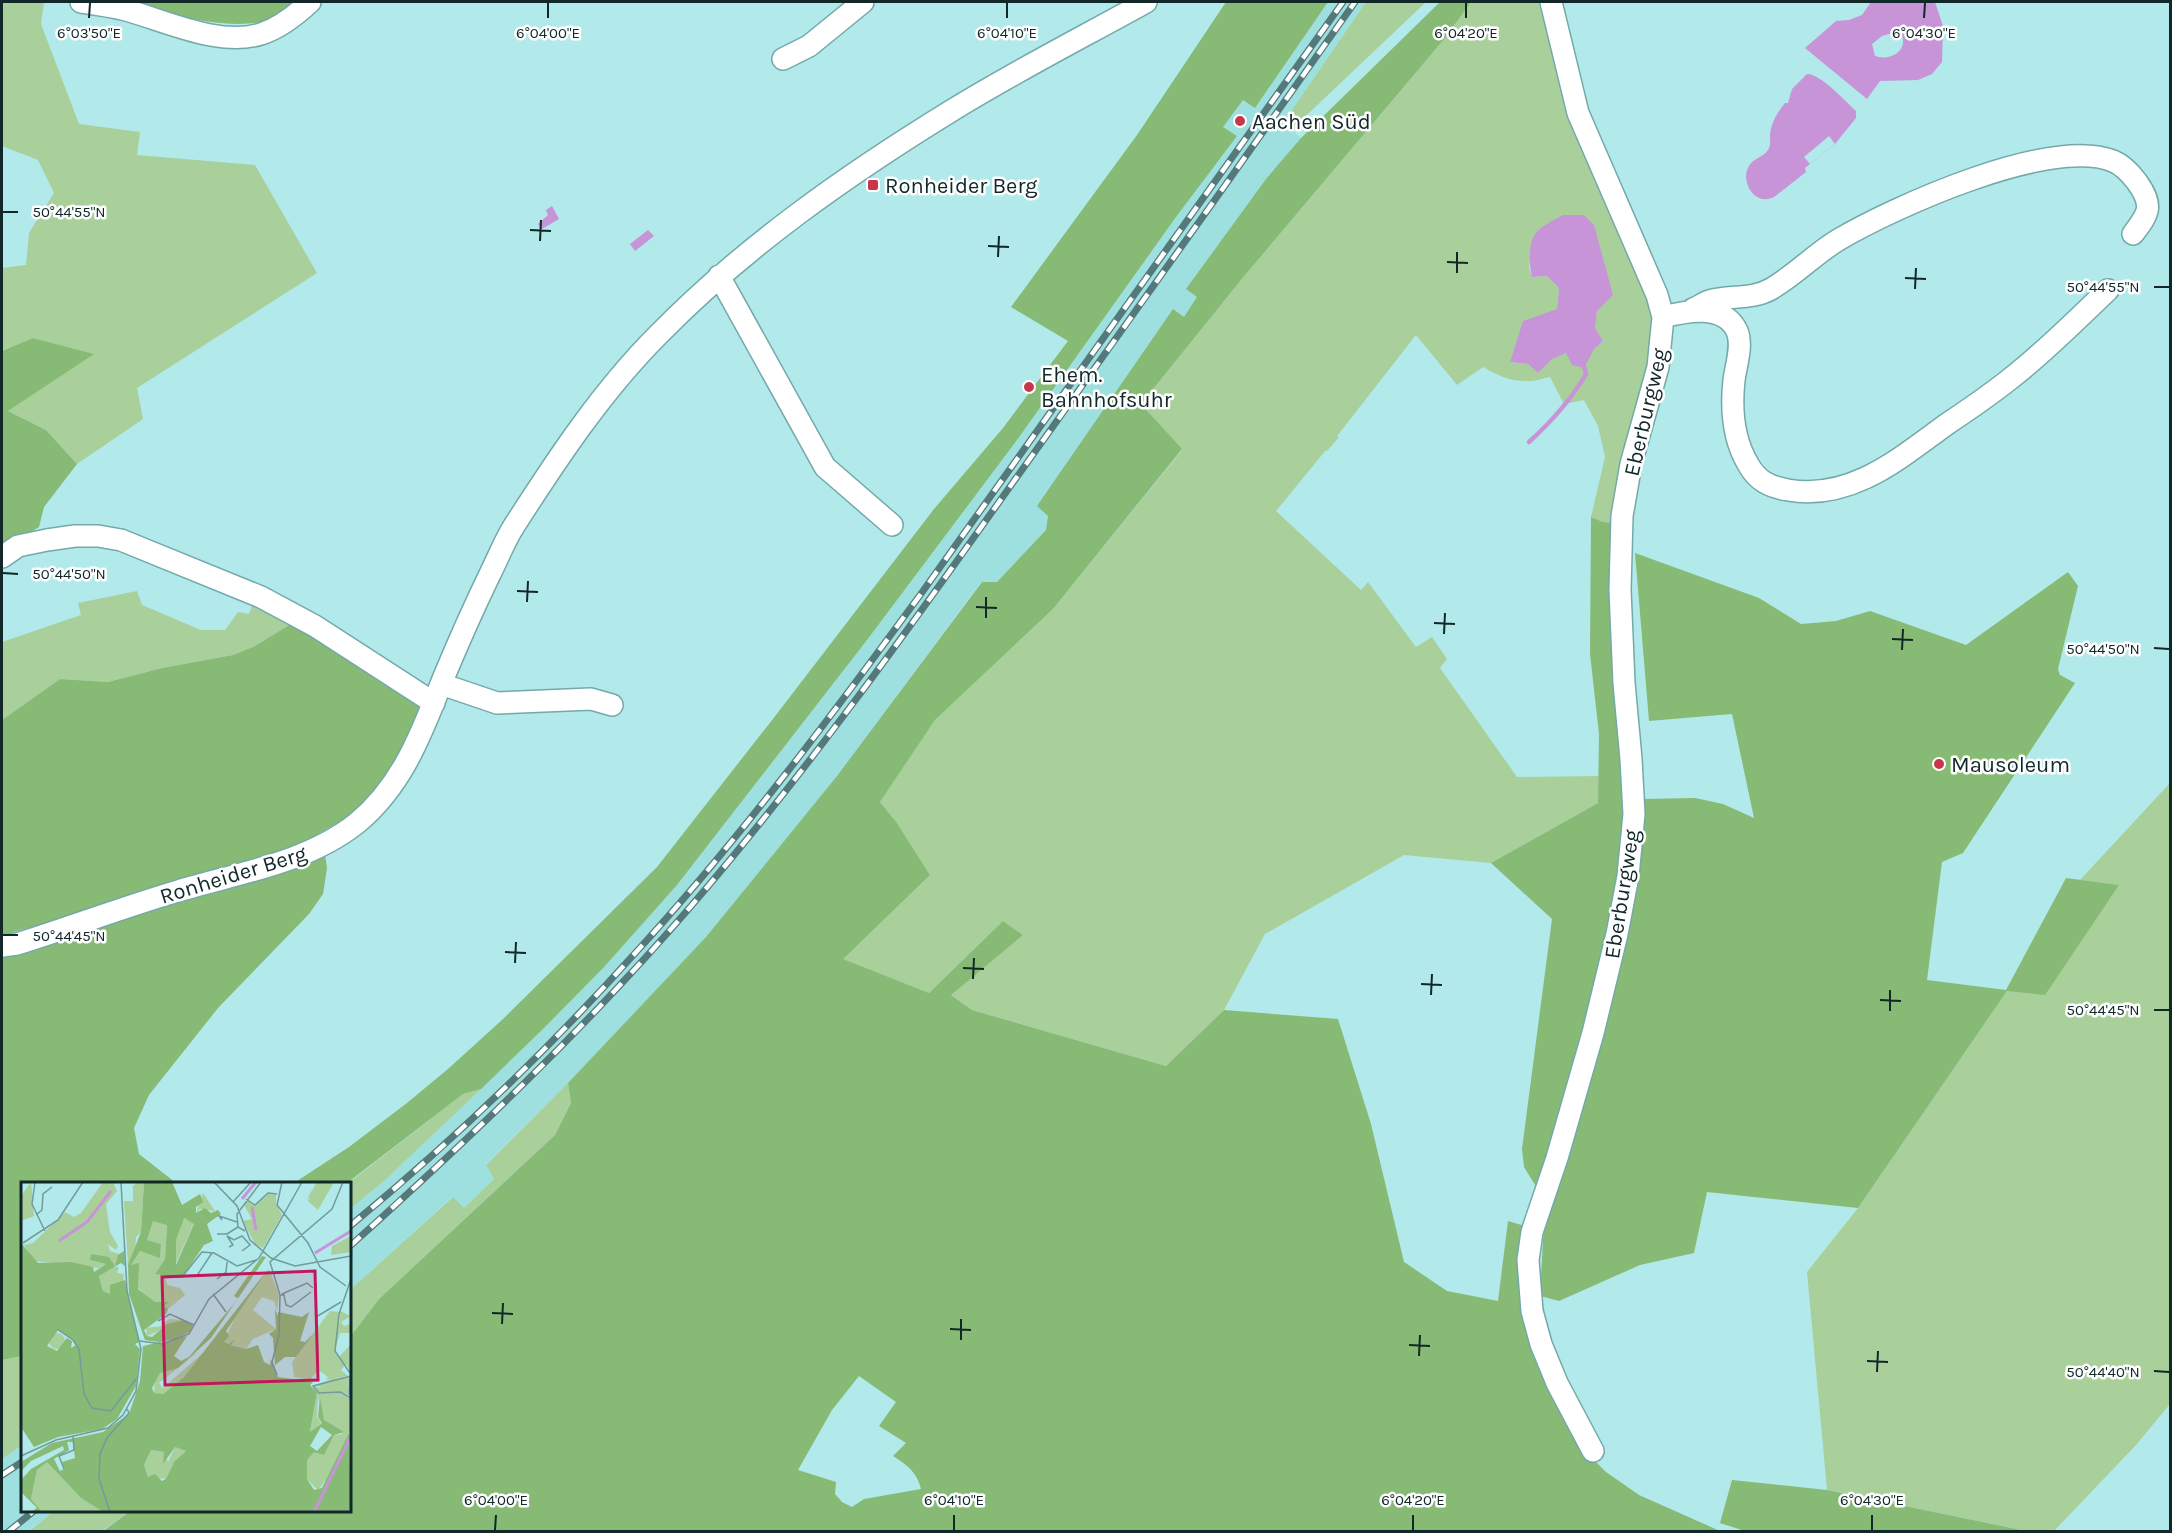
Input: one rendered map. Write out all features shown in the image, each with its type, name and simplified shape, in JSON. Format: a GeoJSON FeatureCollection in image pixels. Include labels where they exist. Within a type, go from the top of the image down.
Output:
{"type":"FeatureCollection","features":[{"type":"Feature","properties":{"kind":"street"},"geometry":{"type":"LineString","coordinates":[[81,2],[125,10],[199,32],[238,37],[260,35],[276,28],[290,20],[310,2]]}},
{"type":"Feature","properties":{"kind":"street"},"geometry":{"type":"LineString","coordinates":[[783,59],[809,46],[863,2]]}},
{"type":"Feature","properties":{"kind":"street","name":"Ronheider Berg"},"geometry":{"type":"LineString","coordinates":[[2,946],[17,944],[175,892],[300,856],[326,843],[356,823],[388,790],[421,736],[464,628],[511,531],[569,444],[612,387],[656,337],[719,276],[832,189],[952,110],[1146,2]]}},
{"type":"Feature","properties":{"kind":"street","name":"Eberburgweg"},"geometry":{"type":"LineString","coordinates":[[1551,2],[1578,113],[1657,295],[1663,317],[1658,367],[1630,464],[1622,516],[1620,590],[1634,814],[1628,876],[1617,934],[1593,1033],[1557,1158],[1532,1232],[1528,1260],[1532,1311],[1541,1344],[1557,1383],[1593,1452]]}},
{"type":"Feature","properties":{"kind":"street","name":"Eberburgweg"},"geometry":{"type":"LineString","coordinates":[[1663,317],[1692,309],[1709,301],[1759,294],[1772,288],[1837,241],[1900,210],[1974,178],[2054,157],[2085,155],[2099,157],[2115,162],[2127,170],[2144,192],[2148,204],[2147,215],[2133,234]]}},
{"type":"Feature","properties":{"kind":"street"},"geometry":{"type":"LineString","coordinates":[[719,276],[825,467],[892,525]]}},
{"type":"Feature","properties":{"kind":"street","name":"Eberburgweg"},"geometry":{"type":"LineString","coordinates":[[1692,309],[1710,312],[1728,319],[1738,332],[1739,348],[1732,403],[1734,423],[1747,464],[1762,482],[1775,488],[1816,492],[1862,480],[1897,462],[2008,381],[2108,290]]}},
{"type":"Feature","properties":{"kind":"street"},"geometry":{"type":"LineString","coordinates":[[2,557],[18,546],[75,536],[98,536],[120,540],[261,597],[438,693],[497,703],[591,699],[612,705]]}},
{"type":"Feature","properties":{"kind":"shaded area"},"geometry":{"type":"Polygon","coordinates":[[[1328,2],[1366,2],[1283,123],[1301,138],[1266,179],[1187,289],[1198,297],[1184,317],[1173,309],[1038,506],[1049,516],[1046,530],[997,582],[981,582],[837,776],[706,937],[568,1083],[486,1164],[494,1179],[464,1208],[452,1197],[351,1289],[351,1208],[385,1180],[544,1028],[677,885],[867,640],[1017,440],[1176,217],[1237,136],[1223,127],[1243,99],[1255,108],[1328,2]]]}},
{"type":"Feature","properties":{"kind":"shaded area"},"geometry":{"type":"Polygon","coordinates":[[[1871,2],[1935,2],[1943,26],[1942,62],[1932,74],[1918,80],[1880,81],[1867,99],[1805,48],[1836,21],[1849,20],[1862,15],[1871,2]],[[1902,35],[1882,36],[1872,44],[1875,56],[1886,57],[1896,54],[1902,46],[1902,35]]]}},
{"type":"Feature","properties":{"kind":"shaded area"},"geometry":{"type":"Polygon","coordinates":[[[1807,74],[1819,78],[1833,89],[1856,111],[1856,118],[1835,144],[1805,168],[1806,172],[1774,197],[1761,199],[1755,196],[1748,186],[1746,173],[1752,162],[1766,153],[1770,144],[1770,132],[1774,119],[1785,103],[1788,103],[1792,89],[1807,74]]]}},
{"type":"Feature","properties":{"kind":"shaded area"},"geometry":{"type":"Polygon","coordinates":[[[552,206],[559,219],[542,229],[538,224],[548,215],[546,210],[552,206]]]}},
{"type":"Feature","properties":{"kind":"shaded area"},"geometry":{"type":"Polygon","coordinates":[[[1563,215],[1584,215],[1594,225],[1613,295],[1597,311],[1595,328],[1603,341],[1594,349],[1584,368],[1572,365],[1566,353],[1552,359],[1538,373],[1528,364],[1510,362],[1523,321],[1557,309],[1559,288],[1547,276],[1532,277],[1530,255],[1535,234],[1563,215]]]}},
{"type":"Feature","properties":{"kind":"shaded area"},"geometry":{"type":"Polygon","coordinates":[[[648,230],[654,236],[635,251],[630,244],[648,230]]]}},
{"type":"Feature","properties":{"kind":"shaded area"},"geometry":{"type":"Polygon","coordinates":[[[21,1446],[21,1512],[53,1512],[28,1531],[2,1532],[2,1459],[21,1446]]]}},
{"type":"Feature","properties":{"kind":"green space"},"geometry":{"type":"Polygon","coordinates":[[[2,2],[44,2],[41,24],[79,124],[140,132],[137,155],[255,165],[317,273],[137,388],[143,419],[77,464],[46,430],[8,411],[93,354],[33,338],[2,351],[2,268],[26,265],[29,233],[54,193],[38,160],[2,146],[2,2]]]}},
{"type":"Feature","properties":{"kind":"green space"},"geometry":{"type":"Polygon","coordinates":[[[118,2],[299,2],[272,19],[236,24],[196,20],[118,2]]]}},
{"type":"Feature","properties":{"kind":"green space"},"geometry":{"type":"Polygon","coordinates":[[[1226,2],[1328,2],[1255,108],[1243,100],[1223,127],[1237,136],[1176,217],[1017,440],[867,640],[677,885],[604,967],[481,1089],[463,1094],[348,1182],[296,1182],[349,1147],[448,1069],[503,1019],[657,867],[934,509],[1003,428],[1068,341],[1011,307],[1137,135],[1226,2]]]}},
{"type":"Feature","properties":{"kind":"green space"},"geometry":{"type":"Polygon","coordinates":[[[1366,2],[1426,2],[1291,130],[1283,123],[1366,2]]]}},
{"type":"Feature","properties":{"kind":"green space"},"geometry":{"type":"Polygon","coordinates":[[[1440,2],[1471,2],[1445,38],[1241,280],[1141,404],[1182,449],[1053,609],[935,720],[880,802],[897,823],[930,875],[843,959],[929,993],[1003,921],[1023,935],[951,995],[972,1010],[1166,1066],[1224,1010],[1338,1019],[1371,1124],[1404,1262],[1447,1291],[1498,1301],[1508,1221],[1525,1226],[1533,1345],[1557,1405],[1587,1453],[1606,1472],[1639,1495],[1720,1531],[102,1532],[129,1512],[351,1512],[351,1336],[379,1299],[555,1135],[571,1103],[568,1083],[706,937],[837,776],[982,582],[997,582],[1046,530],[1048,516],[1037,506],[1173,309],[1184,317],[1197,297],[1186,289],[1266,179],[1301,138],[1440,2]],[[859,1376],[832,1410],[798,1470],[836,1482],[835,1494],[842,1502],[852,1507],[864,1499],[921,1489],[911,1470],[893,1456],[906,1443],[879,1426],[896,1402],[859,1376]]]}},
{"type":"Feature","properties":{"kind":"green space"},"geometry":{"type":"Polygon","coordinates":[[[1471,2],[1546,2],[1573,122],[1603,199],[1645,293],[1652,323],[1652,361],[1615,523],[1603,522],[1591,517],[1605,457],[1598,426],[1584,400],[1564,404],[1550,377],[1533,381],[1514,380],[1483,367],[1457,385],[1416,335],[1337,436],[1339,437],[1276,511],[1361,590],[1368,582],[1416,647],[1432,637],[1447,659],[1440,668],[1517,777],[1599,776],[1598,803],[1491,863],[1404,855],[1265,934],[1224,1010],[1166,1066],[972,1010],[950,994],[1023,935],[1003,921],[929,993],[842,959],[930,875],[897,823],[880,802],[935,720],[1053,609],[1182,450],[1141,404],[1241,280],[1445,38],[1471,2]],[[1531,247],[1529,268],[1532,277],[1547,276],[1559,288],[1557,309],[1510,362],[1528,364],[1538,373],[1548,362],[1558,356],[1597,345],[1603,341],[1594,328],[1597,311],[1531,247]]]}},
{"type":"Feature","properties":{"kind":"green space"},"geometry":{"type":"Polygon","coordinates":[[[33,338],[94,354],[8,411],[46,430],[77,464],[44,507],[39,527],[2,550],[2,351],[33,338]]]}},
{"type":"Feature","properties":{"kind":"green space"},"geometry":{"type":"Polygon","coordinates":[[[1591,517],[1603,522],[1615,523],[1630,625],[1642,799],[1695,798],[1723,804],[1754,818],[1732,714],[1649,721],[1635,553],[1759,598],[1801,624],[1836,621],[1870,611],[1966,645],[2068,572],[2078,586],[2058,669],[2060,675],[2075,683],[1963,853],[1942,862],[1927,980],[2006,990],[2066,878],[2119,885],[2045,995],[2007,991],[1858,1208],[1707,1192],[1694,1253],[1640,1265],[1559,1301],[1540,1296],[1547,1204],[1524,1167],[1522,1149],[1552,919],[1491,863],[1598,803],[1599,734],[1590,654],[1591,517]]]}},
{"type":"Feature","properties":{"kind":"green space"},"geometry":{"type":"Polygon","coordinates":[[[137,591],[142,605],[201,630],[225,630],[238,612],[249,614],[254,601],[294,622],[255,646],[233,655],[162,668],[108,682],[60,679],[2,720],[2,642],[81,615],[78,603],[137,591]]]}},
{"type":"Feature","properties":{"kind":"green space"},"geometry":{"type":"Polygon","coordinates":[[[294,622],[424,702],[412,731],[388,775],[370,797],[353,814],[295,847],[2,935],[2,720],[60,679],[108,682],[162,668],[233,655],[255,646],[294,622]]]}},
{"type":"Feature","properties":{"kind":"green space"},"geometry":{"type":"Polygon","coordinates":[[[2170,783],[2170,1404],[2136,1445],[2054,1531],[2026,1531],[1827,1490],[1807,1272],[1858,1208],[2007,991],[2119,885],[2080,880],[2170,783]]]}},
{"type":"Feature","properties":{"kind":"green space"},"geometry":{"type":"Polygon","coordinates":[[[325,855],[327,868],[323,894],[309,914],[218,1008],[149,1095],[134,1128],[139,1154],[175,1182],[21,1182],[21,1356],[2,1360],[2,954],[177,900],[297,868],[325,855]]]}},
{"type":"Feature","properties":{"kind":"green space"},"geometry":{"type":"Polygon","coordinates":[[[568,1083],[571,1103],[555,1135],[379,1299],[351,1336],[351,1289],[453,1197],[464,1208],[494,1179],[486,1165],[568,1083]]]}},
{"type":"Feature","properties":{"kind":"green space"},"geometry":{"type":"Polygon","coordinates":[[[481,1089],[385,1180],[351,1208],[350,1182],[463,1094],[481,1089]]]}},
{"type":"Feature","properties":{"kind":"green space"},"geometry":{"type":"Polygon","coordinates":[[[21,1356],[21,1446],[2,1459],[2,1360],[21,1356]]]}},
{"type":"Feature","properties":{"kind":"green space"},"geometry":{"type":"Polygon","coordinates":[[[1732,1480],[1827,1490],[2026,1531],[1745,1531],[1720,1523],[1732,1480]]]}},
{"type":"Feature","properties":{"kind":"green space"},"geometry":{"type":"Polygon","coordinates":[[[53,1512],[129,1512],[102,1531],[28,1532],[53,1512]]]}},
{"type":"Feature","properties":{"kind":"pier"},"geometry":{"type":"Polygon","coordinates":[[[1829,136],[1835,144],[1810,164],[1804,157],[1829,136]]]}},
{"type":"Feature","properties":{"kind":"waterway"},"geometry":{"type":"LineString","coordinates":[[1529,442],[1574,393],[1586,374],[1583,362]]}},
{"type":"Feature","properties":{"kind":"railway"},"geometry":{"type":"LineString","coordinates":[[351,1225],[426,1161],[535,1059],[676,907],[750,819],[923,591],[1343,2]]}},
{"type":"Feature","properties":{"kind":"railway"},"geometry":{"type":"LineString","coordinates":[[351,1245],[483,1123],[611,995],[692,905],[777,802],[937,589],[1355,2]]}},
{"type":"Feature","properties":{"kind":"railway"},"geometry":{"type":"LineString","coordinates":[[2,1475],[21,1463]]}},
{"type":"Feature","properties":{"kind":"railway"},"geometry":{"type":"LineString","coordinates":[[8,1532],[33,1512]]}},
{"type":"Feature","properties":{"kind":"place","name":"Aachen Süd"},"geometry":{"type":"Point","coordinates":[1240,121]}},
{"type":"Feature","properties":{"kind":"place","name":"Ronheider Berg"},"geometry":{"type":"Point","coordinates":[873,185]}},
{"type":"Feature","properties":{"kind":"place","name":"Ehem. Bahnhofsuhr"},"geometry":{"type":"Point","coordinates":[1029,387]}},
{"type":"Feature","properties":{"kind":"place","name":"Mausoleum"},"geometry":{"type":"Point","coordinates":[1939,764]}}]}
